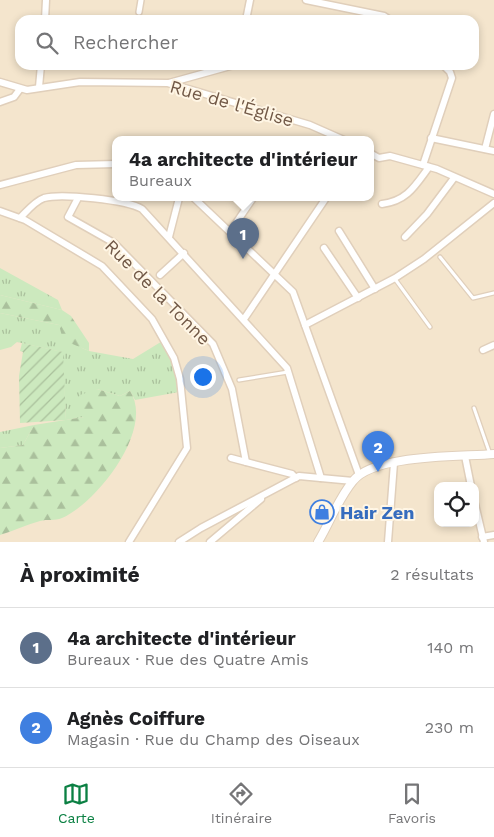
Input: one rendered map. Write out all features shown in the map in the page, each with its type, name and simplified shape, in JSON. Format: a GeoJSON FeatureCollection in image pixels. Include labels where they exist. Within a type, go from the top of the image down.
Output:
{"type":"FeatureCollection","features":[{"type":"Feature","properties":{"kind":"street"},"geometry":{"type":"LineString","coordinates":[[45,15],[46,0]]}},
{"type":"Feature","properties":{"kind":"street"},"geometry":{"type":"LineString","coordinates":[[139,12],[141,0]]}},
{"type":"Feature","properties":{"kind":"street"},"geometry":{"type":"LineString","coordinates":[[247,15],[250,0]]}},
{"type":"Feature","properties":{"kind":"street"},"geometry":{"type":"LineString","coordinates":[[306,0],[379,15]]}},
{"type":"Feature","properties":{"kind":"street"},"geometry":{"type":"LineString","coordinates":[[39,87],[41,70]]}},
{"type":"Feature","properties":{"kind":"street"},"geometry":{"type":"LineString","coordinates":[[168,83],[216,70]]}},
{"type":"Feature","properties":{"kind":"street"},"geometry":{"type":"LineString","coordinates":[[382,204],[404,198],[426,166],[431,138],[452,78],[448,70]]}},
{"type":"Feature","properties":{"kind":"street"},"geometry":{"type":"LineString","coordinates":[[0,82],[24,89]]}},
{"type":"Feature","properties":{"kind":"street","name":"Rue de l'Église"},"geometry":{"type":"LineString","coordinates":[[0,102],[14,97],[24,89],[80,82],[168,83],[310,125],[335,136]]}},
{"type":"Feature","properties":{"kind":"street"},"geometry":{"type":"LineString","coordinates":[[485,149],[494,114]]}},
{"type":"Feature","properties":{"kind":"street"},"geometry":{"type":"LineString","coordinates":[[431,138],[494,151]]}},
{"type":"Feature","properties":{"kind":"street"},"geometry":{"type":"LineString","coordinates":[[374,155],[379,158]]}},
{"type":"Feature","properties":{"kind":"street"},"geometry":{"type":"LineString","coordinates":[[374,160],[390,156],[426,166],[494,194]]}},
{"type":"Feature","properties":{"kind":"street"},"geometry":{"type":"LineString","coordinates":[[0,185],[76,165],[112,164]]}},
{"type":"Feature","properties":{"kind":"street"},"geometry":{"type":"LineString","coordinates":[[405,237],[427,214],[454,178]]}},
{"type":"Feature","properties":{"kind":"street"},"geometry":{"type":"LineString","coordinates":[[20,218],[45,198],[78,198],[130,203],[148,213],[289,372],[321,478]]}},
{"type":"Feature","properties":{"kind":"street","name":"Rue de la Tonne"},"geometry":{"type":"LineString","coordinates":[[78,198],[68,216],[114,243],[214,344],[232,389],[246,462]]}},
{"type":"Feature","properties":{"kind":"street"},"geometry":{"type":"LineString","coordinates":[[169,237],[178,201]]}},
{"type":"Feature","properties":{"kind":"street"},"geometry":{"type":"LineString","coordinates":[[197,201],[293,292],[305,325],[356,478],[318,542]]}},
{"type":"Feature","properties":{"kind":"street"},"geometry":{"type":"LineString","coordinates":[[230,232],[250,201]]}},
{"type":"Feature","properties":{"kind":"street"},"geometry":{"type":"LineString","coordinates":[[244,319],[324,201]]}},
{"type":"Feature","properties":{"kind":"street"},"geometry":{"type":"LineString","coordinates":[[305,325],[395,278],[424,259],[494,203]]}},
{"type":"Feature","properties":{"kind":"street"},"geometry":{"type":"LineString","coordinates":[[0,211],[20,218],[102,266],[158,328],[178,368],[187,434],[185,451],[129,542]]}},
{"type":"Feature","properties":{"kind":"street"},"geometry":{"type":"LineString","coordinates":[[339,231],[375,289]]}},
{"type":"Feature","properties":{"kind":"street"},"geometry":{"type":"LineString","coordinates":[[324,248],[358,298]]}},
{"type":"Feature","properties":{"kind":"street"},"geometry":{"type":"LineString","coordinates":[[160,275],[184,253]]}},
{"type":"Feature","properties":{"kind":"street"},"geometry":{"type":"LineString","coordinates":[[483,350],[494,344]]}},
{"type":"Feature","properties":{"kind":"street"},"geometry":{"type":"LineString","coordinates":[[210,542],[265,496],[302,476],[356,478],[379,466],[428,457],[492,454]]}},
{"type":"Feature","properties":{"kind":"street"},"geometry":{"type":"LineString","coordinates":[[465,456],[470,482]]}},
{"type":"Feature","properties":{"kind":"street"},"geometry":{"type":"LineString","coordinates":[[230,458],[292,474],[296,478]]}},
{"type":"Feature","properties":{"kind":"street"},"geometry":{"type":"LineString","coordinates":[[388,542],[394,463]]}},
{"type":"Feature","properties":{"kind":"street"},"geometry":{"type":"LineString","coordinates":[[179,542],[246,503],[265,496]]}},
{"type":"Feature","properties":{"kind":"street"},"geometry":{"type":"LineString","coordinates":[[479,522],[483,540],[494,535]]}},
{"type":"Feature","properties":{"kind":"lane"},"geometry":{"type":"LineString","coordinates":[[440,257],[473,298],[494,293]]}},
{"type":"Feature","properties":{"kind":"lane"},"geometry":{"type":"LineString","coordinates":[[395,278],[430,328]]}},
{"type":"Feature","properties":{"kind":"lane"},"geometry":{"type":"LineString","coordinates":[[239,380],[289,372]]}},
{"type":"Feature","properties":{"kind":"lane"},"geometry":{"type":"LineString","coordinates":[[474,408],[492,454]]}},
{"type":"Feature","properties":{"kind":"shaded area"},"geometry":{"type":"Polygon","coordinates":[[[0,0],[494,0],[494,542],[0,542],[0,0]]]}},
{"type":"Feature","properties":{"kind":"green space"},"geometry":{"type":"Polygon","coordinates":[[[0,268],[58,300],[62,310],[0,295],[0,268]]]}},
{"type":"Feature","properties":{"kind":"green space"},"geometry":{"type":"Polygon","coordinates":[[[0,295],[62,310],[71,316],[89,343],[89,351],[63,340],[59,325],[0,313],[0,295]]]}},
{"type":"Feature","properties":{"kind":"green space"},"geometry":{"type":"Polygon","coordinates":[[[0,313],[59,325],[82,348],[133,359],[164,340],[172,359],[179,392],[135,400],[130,391],[120,396],[97,389],[84,417],[66,420],[62,352],[17,342],[11,347],[0,350],[0,313]]]}},
{"type":"Feature","properties":{"kind":"green space"},"geometry":{"type":"Polygon","coordinates":[[[22,343],[63,352],[66,420],[20,423],[19,376],[23,352],[20,351],[22,343]]]}},
{"type":"Feature","properties":{"kind":"green space"},"geometry":{"type":"Polygon","coordinates":[[[97,389],[120,396],[130,391],[136,407],[135,425],[129,444],[118,463],[91,497],[76,510],[59,519],[40,521],[0,535],[0,448],[23,445],[34,425],[84,417],[80,395],[97,389]]]}},
{"type":"Feature","properties":{"kind":"green space"},"geometry":{"type":"Polygon","coordinates":[[[34,425],[23,445],[0,448],[0,432],[34,425]]]}},
{"type":"Feature","properties":{"kind":"place","name":"4a architecte d'intérieur"},"geometry":{"type":"Point","coordinates":[243,259]}},
{"type":"Feature","properties":{"kind":"place","name":"Agnès Coiffure"},"geometry":{"type":"Point","coordinates":[378,472]}},
{"type":"Feature","properties":{"kind":"place","name":"Hair Zen"},"geometry":{"type":"Point","coordinates":[322,512]}}]}
